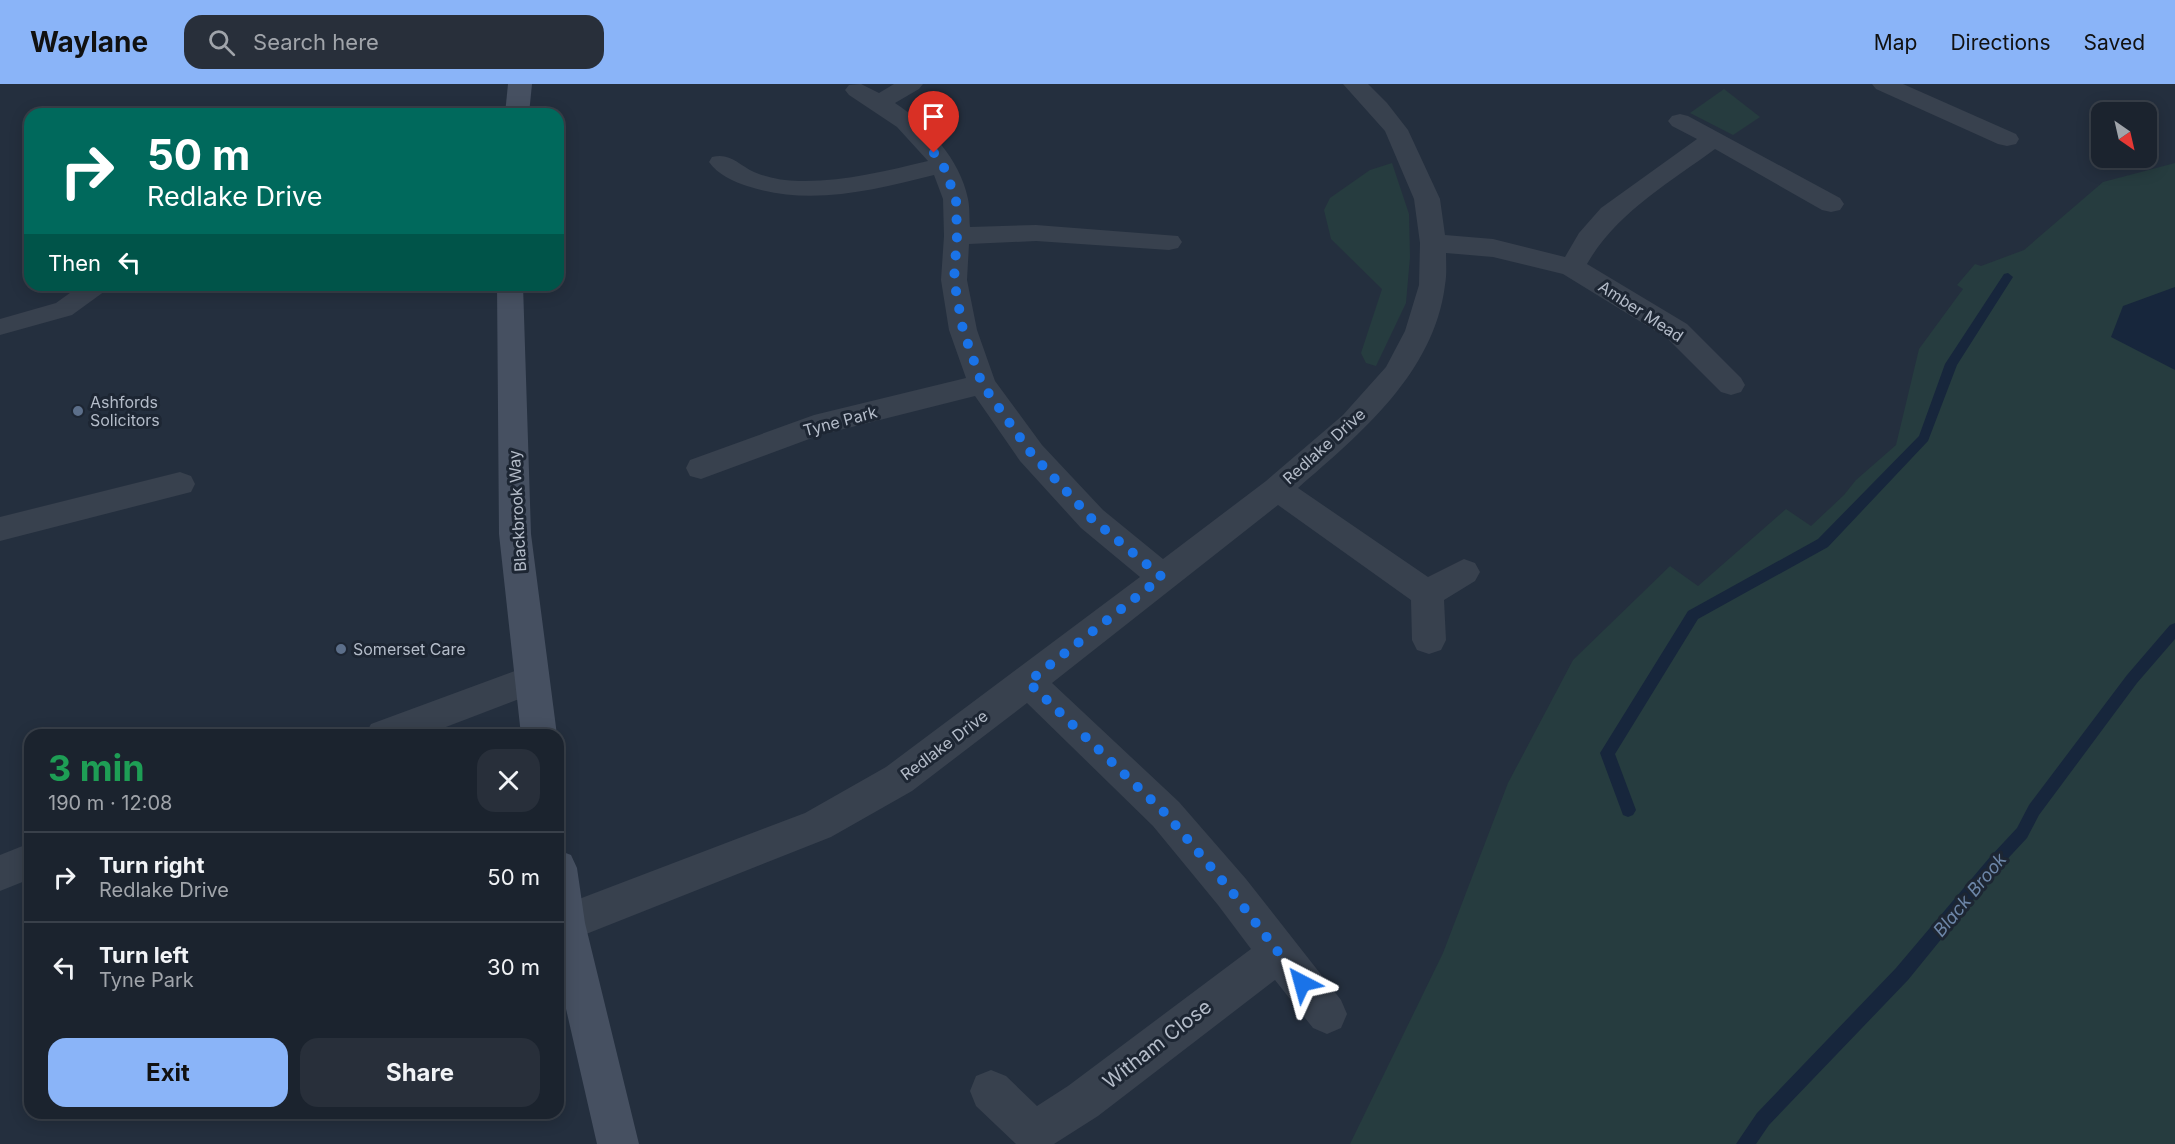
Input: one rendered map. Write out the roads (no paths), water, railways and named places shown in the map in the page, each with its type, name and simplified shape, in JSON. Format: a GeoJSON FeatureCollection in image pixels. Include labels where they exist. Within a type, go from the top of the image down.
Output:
{"type":"FeatureCollection","features":[{"type":"Feature","properties":{"kind":"street"},"geometry":{"type":"LineString","coordinates":[[518,108],[520,84]]}},
{"type":"Feature","properties":{"kind":"street"},"geometry":{"type":"LineString","coordinates":[[880,102],[911,84]]}},
{"type":"Feature","properties":{"kind":"street","name":"Redlake Drive"},"geometry":{"type":"LineString","coordinates":[[566,923],[818,825],[899,779],[1277,489],[1353,423],[1396,373],[1419,331],[1432,285],[1433,243],[1428,199],[1400,139],[1379,108],[1355,84]]}},
{"type":"Feature","properties":{"kind":"street"},"geometry":{"type":"LineString","coordinates":[[1884,84],[1972,116],[2007,139]]}},
{"type":"Feature","properties":{"kind":"street"},"geometry":{"type":"LineString","coordinates":[[857,90],[880,102],[909,122],[943,165],[956,199],[957,236],[954,280],[963,330],[982,384],[1031,453],[1092,519],[1162,577]]}},
{"type":"Feature","properties":{"kind":"street"},"geometry":{"type":"LineString","coordinates":[[1680,121],[1831,204]]}},
{"type":"Feature","properties":{"kind":"street"},"geometry":{"type":"LineString","coordinates":[[1572,267],[1588,239],[1610,214],[1714,138]]}},
{"type":"Feature","properties":{"kind":"street"},"geometry":{"type":"LineString","coordinates":[[721,162],[734,173],[752,182],[786,189],[826,189],[943,165]]}},
{"type":"Feature","properties":{"kind":"street"},"geometry":{"type":"LineString","coordinates":[[957,236],[1036,233],[1169,243]]}},
{"type":"Feature","properties":{"kind":"street","name":"Amber Mead"},"geometry":{"type":"LineString","coordinates":[[1433,243],[1493,248],[1572,267],[1677,331],[1731,385]]}},
{"type":"Feature","properties":{"kind":"street","name":"Blackbrook Way"},"geometry":{"type":"LineString","coordinates":[[510,291],[515,534],[538,729]]}},
{"type":"Feature","properties":{"kind":"street","name":"Tyne Park"},"geometry":{"type":"LineString","coordinates":[[701,468],[814,426],[982,384]]}},
{"type":"Feature","properties":{"kind":"street"},"geometry":{"type":"LineString","coordinates":[[0,529],[180,484]]}},
{"type":"Feature","properties":{"kind":"street","name":"Redlake Drive"},"geometry":{"type":"LineString","coordinates":[[1277,489],[1427,594]]}},
{"type":"Feature","properties":{"kind":"street"},"geometry":{"type":"LineString","coordinates":[[1429,640],[1427,594],[1464,572]]}},
{"type":"Feature","properties":{"kind":"street"},"geometry":{"type":"LineString","coordinates":[[399,729],[531,680]]}},
{"type":"Feature","properties":{"kind":"street"},"geometry":{"type":"LineString","coordinates":[[1028,682],[1166,814],[1232,892],[1326,1014]]}},
{"type":"Feature","properties":{"kind":"street"},"geometry":{"type":"LineString","coordinates":[[0,873],[24,863]]}},
{"type":"Feature","properties":{"kind":"street"},"geometry":{"type":"LineString","coordinates":[[564,909],[618,1144]]}},
{"type":"Feature","properties":{"kind":"street","name":"Witham Close"},"geometry":{"type":"LineString","coordinates":[[991,1091],[1036,1138],[1278,953]]}},
{"type":"Feature","properties":{"kind":"lane"},"geometry":{"type":"LineString","coordinates":[[0,327],[64,309],[89,291]]}},
{"type":"Feature","properties":{"kind":"water"},"geometry":{"type":"Polygon","coordinates":[[[2175,287],[2175,370],[2111,337],[2123,306],[2175,287]]]}},
{"type":"Feature","properties":{"kind":"waterway"},"geometry":{"type":"LineString","coordinates":[[1628,810],[1607,753],[1693,615],[1823,543],[1924,438],[1951,364],[2008,277]]}},
{"type":"Feature","properties":{"kind":"waterway","name":"Black Brook"},"geometry":{"type":"LineString","coordinates":[[1745,1144],[1763,1119],[1902,974],[2022,833],[2034,810],[2132,679],[2175,629]]}},
{"type":"Feature","properties":{"kind":"place","name":"Ashfords Solicitors"},"geometry":{"type":"Point","coordinates":[78,411]}},
{"type":"Feature","properties":{"kind":"place","name":"Somerset Care"},"geometry":{"type":"Point","coordinates":[341,649]}}]}
